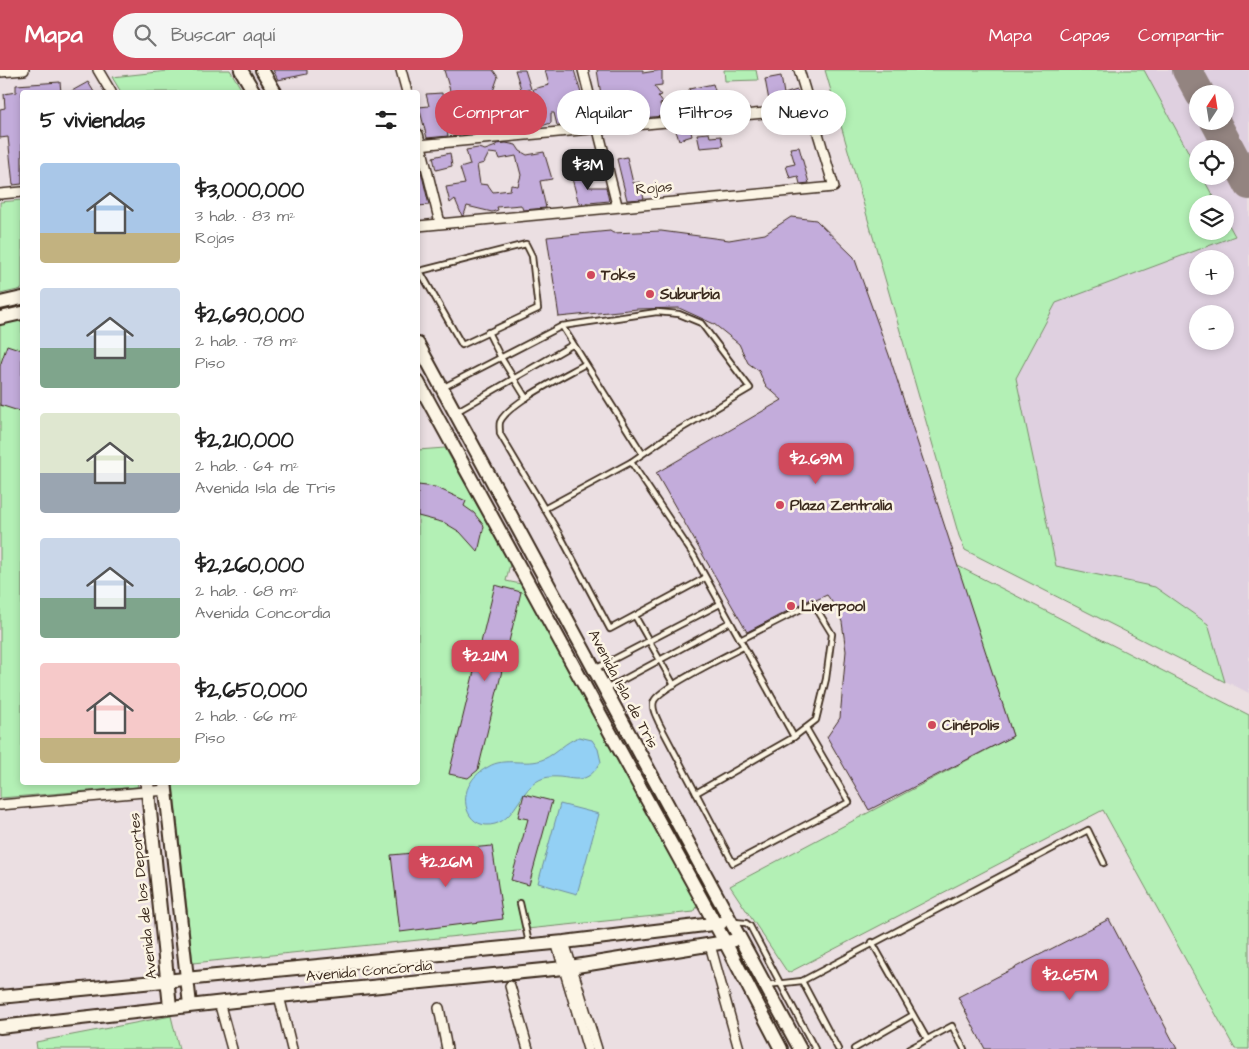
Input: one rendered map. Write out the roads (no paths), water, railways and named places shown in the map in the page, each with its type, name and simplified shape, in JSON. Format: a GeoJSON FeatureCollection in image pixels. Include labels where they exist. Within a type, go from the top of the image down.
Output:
{"type":"FeatureCollection","features":[{"type":"Feature","properties":{"kind":"street"},"geometry":{"type":"LineString","coordinates":[[0,72],[24,70]]}},
{"type":"Feature","properties":{"kind":"street"},"geometry":{"type":"LineString","coordinates":[[98,70],[110,90]]}},
{"type":"Feature","properties":{"kind":"street"},"geometry":{"type":"LineString","coordinates":[[241,70],[253,90]]}},
{"type":"Feature","properties":{"kind":"street"},"geometry":{"type":"LineString","coordinates":[[262,70],[274,90]]}},
{"type":"Feature","properties":{"kind":"street"},"geometry":{"type":"LineString","coordinates":[[401,70],[406,90]]}},
{"type":"Feature","properties":{"kind":"street"},"geometry":{"type":"LineString","coordinates":[[583,70],[588,90]]}},
{"type":"Feature","properties":{"kind":"street"},"geometry":{"type":"LineString","coordinates":[[799,70],[804,90]]}},
{"type":"Feature","properties":{"kind":"street"},"geometry":{"type":"LineString","coordinates":[[650,122],[761,112]]}},
{"type":"Feature","properties":{"kind":"street"},"geometry":{"type":"LineString","coordinates":[[420,145],[557,131]]}},
{"type":"Feature","properties":{"kind":"street"},"geometry":{"type":"LineString","coordinates":[[600,135],[617,205]]}},
{"type":"Feature","properties":{"kind":"street","name":"Rojas"},"geometry":{"type":"LineString","coordinates":[[420,226],[550,214],[617,205],[834,187],[818,135]]}},
{"type":"Feature","properties":{"kind":"street"},"geometry":{"type":"LineString","coordinates":[[420,149],[440,223]]}},
{"type":"Feature","properties":{"kind":"street"},"geometry":{"type":"LineString","coordinates":[[0,194],[20,192]]}},
{"type":"Feature","properties":{"kind":"street"},"geometry":{"type":"LineString","coordinates":[[0,303],[20,298]]}},
{"type":"Feature","properties":{"kind":"street"},"geometry":{"type":"LineString","coordinates":[[0,318],[20,313]]}},
{"type":"Feature","properties":{"kind":"street","name":"Avenida Isla de Tris"},"geometry":{"type":"LineString","coordinates":[[420,348],[800,1049]]}},
{"type":"Feature","properties":{"kind":"street"},"geometry":{"type":"LineString","coordinates":[[420,386],[725,942],[781,1049]]}},
{"type":"Feature","properties":{"kind":"street"},"geometry":{"type":"LineString","coordinates":[[0,805],[165,786],[190,1005]]}},
{"type":"Feature","properties":{"kind":"street","name":"Avenida de los Deportes"},"geometry":{"type":"LineString","coordinates":[[148,787],[170,1007]]}},
{"type":"Feature","properties":{"kind":"street","name":"Avenida Concordia"},"geometry":{"type":"LineString","coordinates":[[0,997],[560,942],[731,922]]}},
{"type":"Feature","properties":{"kind":"street","name":"Avenida Concordia"},"geometry":{"type":"LineString","coordinates":[[0,1027],[170,1007],[568,968],[740,939]]}},
{"type":"Feature","properties":{"kind":"street"},"geometry":{"type":"LineString","coordinates":[[560,942],[597,1049]]}},
{"type":"Feature","properties":{"kind":"street"},"geometry":{"type":"LineString","coordinates":[[710,945],[739,1049]]}},
{"type":"Feature","properties":{"kind":"street"},"geometry":{"type":"LineString","coordinates":[[568,968],[588,1049]]}},
{"type":"Feature","properties":{"kind":"street"},"geometry":{"type":"LineString","coordinates":[[510,986],[528,1049]]}},
{"type":"Feature","properties":{"kind":"street"},"geometry":{"type":"LineString","coordinates":[[279,996],[292,1049]]}},
{"type":"Feature","properties":{"kind":"street"},"geometry":{"type":"LineString","coordinates":[[219,1002],[232,1049]]}},
{"type":"Feature","properties":{"kind":"street"},"geometry":{"type":"LineString","coordinates":[[438,1008],[447,1049]]}},
{"type":"Feature","properties":{"kind":"lane"},"geometry":{"type":"LineString","coordinates":[[526,244],[532,256],[538,309],[488,332],[462,345],[420,271],[526,244]]}},
{"type":"Feature","properties":{"kind":"lane"},"geometry":{"type":"LineString","coordinates":[[441,388],[500,356],[562,326],[657,312],[679,314],[701,323],[750,388],[642,453],[631,462],[544,509]]}},
{"type":"Feature","properties":{"kind":"lane"},"geometry":{"type":"LineString","coordinates":[[562,326],[572,345],[642,453]]}},
{"type":"Feature","properties":{"kind":"lane"},"geometry":{"type":"LineString","coordinates":[[488,332],[500,356],[526,398]]}},
{"type":"Feature","properties":{"kind":"lane"},"geometry":{"type":"LineString","coordinates":[[455,412],[572,345]]}},
{"type":"Feature","properties":{"kind":"lane"},"geometry":{"type":"LineString","coordinates":[[585,364],[526,398],[508,412],[500,422],[500,434],[610,629],[705,578]]}},
{"type":"Feature","properties":{"kind":"lane"},"geometry":{"type":"LineString","coordinates":[[631,462],[680,533],[794,737]]}},
{"type":"Feature","properties":{"kind":"lane"},"geometry":{"type":"LineString","coordinates":[[696,793],[794,737],[816,720],[826,679],[832,634],[813,603],[740,640]]}},
{"type":"Feature","properties":{"kind":"lane"},"geometry":{"type":"LineString","coordinates":[[594,670],[720,604]]}},
{"type":"Feature","properties":{"kind":"lane"},"geometry":{"type":"LineString","coordinates":[[635,616],[674,684]]}},
{"type":"Feature","properties":{"kind":"lane"},"geometry":{"type":"LineString","coordinates":[[605,690],[730,622]]}},
{"type":"Feature","properties":{"kind":"lane"},"geometry":{"type":"LineString","coordinates":[[743,647],[674,684],[658,695],[653,702],[653,710],[733,863],[849,802],[806,728]]}},
{"type":"Feature","properties":{"kind":"lane"},"geometry":{"type":"LineString","coordinates":[[765,985],[802,981],[872,942],[1088,830],[1104,863]]}},
{"type":"Feature","properties":{"kind":"lane"},"geometry":{"type":"LineString","coordinates":[[520,903],[529,944]]}},
{"type":"Feature","properties":{"kind":"lane"},"geometry":{"type":"LineString","coordinates":[[731,922],[742,922],[750,926],[815,1049]]}},
{"type":"Feature","properties":{"kind":"lane"},"geometry":{"type":"LineString","coordinates":[[872,942],[927,1039]]}},
{"type":"Feature","properties":{"kind":"lane"},"geometry":{"type":"LineString","coordinates":[[802,981],[838,1049]]}},
{"type":"Feature","properties":{"kind":"lane"},"geometry":{"type":"LineString","coordinates":[[854,1049],[913,1015]]}},
{"type":"Feature","properties":{"kind":"lane"},"geometry":{"type":"LineString","coordinates":[[909,1049],[952,1026],[964,1049]]}},
{"type":"Feature","properties":{"kind":"water"},"geometry":{"type":"Polygon","coordinates":[[[579,737],[592,740],[598,749],[601,762],[588,776],[582,779],[544,778],[536,782],[509,815],[495,824],[486,825],[478,823],[468,813],[466,805],[467,790],[471,782],[481,771],[502,762],[530,762],[544,759],[579,737]]]}},
{"type":"Feature","properties":{"kind":"water"},"geometry":{"type":"Polygon","coordinates":[[[560,804],[599,814],[577,894],[538,883],[560,804]]]}},
{"type":"Feature","properties":{"kind":"place","name":"Toks"},"geometry":{"type":"Point","coordinates":[591,275]}},
{"type":"Feature","properties":{"kind":"place","name":"Suburbia"},"geometry":{"type":"Point","coordinates":[650,294]}},
{"type":"Feature","properties":{"kind":"place","name":"Plaza Zentralia"},"geometry":{"type":"Point","coordinates":[780,505]}},
{"type":"Feature","properties":{"kind":"place","name":"Liverpool"},"geometry":{"type":"Point","coordinates":[791,606]}},
{"type":"Feature","properties":{"kind":"place","name":"Cinépolis"},"geometry":{"type":"Point","coordinates":[932,725]}}]}
